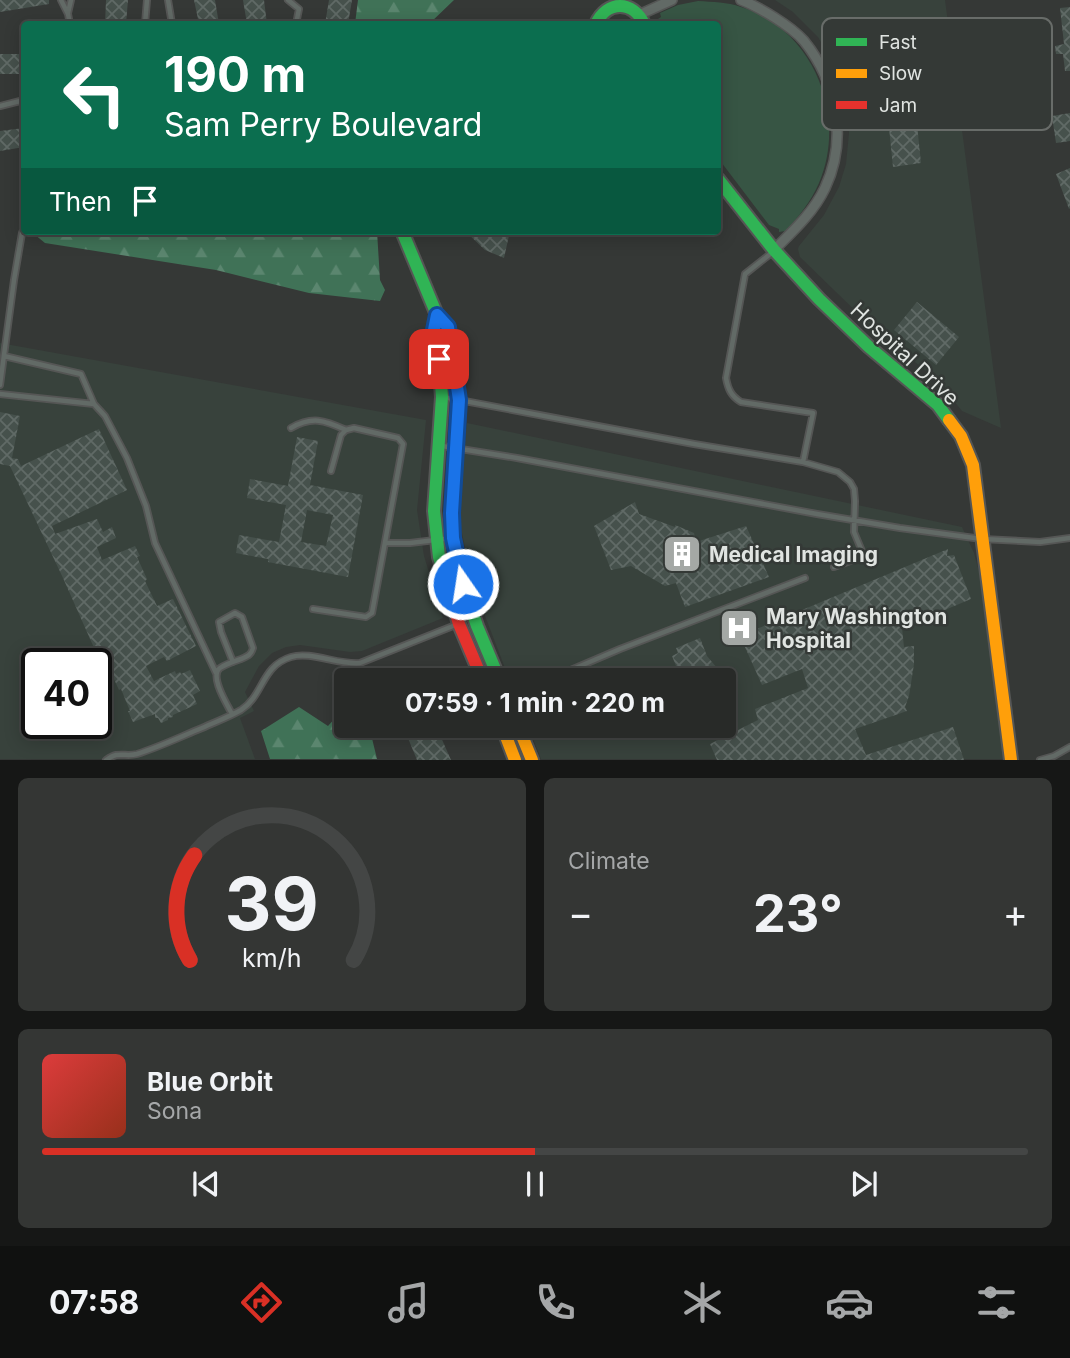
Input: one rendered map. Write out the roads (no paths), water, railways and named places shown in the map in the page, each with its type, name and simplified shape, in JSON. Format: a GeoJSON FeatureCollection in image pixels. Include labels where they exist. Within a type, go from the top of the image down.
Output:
{"type":"FeatureCollection","features":[{"type":"Feature","properties":{"kind":"street"},"geometry":{"type":"LineString","coordinates":[[599,7],[620,1],[631,4],[643,19],[672,0]]}},
{"type":"Feature","properties":{"kind":"street"},"geometry":{"type":"LineString","coordinates":[[741,0],[767,12],[802,39],[822,69]]}},
{"type":"Feature","properties":{"kind":"street"},"geometry":{"type":"LineString","coordinates":[[774,250],[810,213],[826,185],[833,166],[838,130]]}},
{"type":"Feature","properties":{"kind":"street","name":"Hospital Drive"},"geometry":{"type":"LineString","coordinates":[[721,184],[774,250],[819,299],[938,405],[961,436],[972,463],[1011,760]]}},
{"type":"Feature","properties":{"kind":"street"},"geometry":{"type":"LineString","coordinates":[[404,235],[437,315],[448,327],[459,400],[453,538],[463,584],[495,668]]}},
{"type":"Feature","properties":{"kind":"street"},"geometry":{"type":"LineString","coordinates":[[437,315],[434,330],[442,397],[434,511],[437,540],[445,582],[478,668]]}},
{"type":"Feature","properties":{"kind":"street"},"geometry":{"type":"LineString","coordinates":[[507,738],[515,760]]}},
{"type":"Feature","properties":{"kind":"street"},"geometry":{"type":"LineString","coordinates":[[523,738],[532,760]]}},
{"type":"Feature","properties":{"kind":"lane"},"geometry":{"type":"LineString","coordinates":[[61,0],[69,21]]}},
{"type":"Feature","properties":{"kind":"lane"},"geometry":{"type":"LineString","coordinates":[[68,14],[71,0]]}},
{"type":"Feature","properties":{"kind":"lane"},"geometry":{"type":"LineString","coordinates":[[145,21],[147,0]]}},
{"type":"Feature","properties":{"kind":"lane"},"geometry":{"type":"LineString","coordinates":[[168,0],[172,21]]}},
{"type":"Feature","properties":{"kind":"lane"},"geometry":{"type":"LineString","coordinates":[[288,0],[299,9]]}},
{"type":"Feature","properties":{"kind":"lane"},"geometry":{"type":"LineString","coordinates":[[297,21],[301,0]]}},
{"type":"Feature","properties":{"kind":"lane"},"geometry":{"type":"LineString","coordinates":[[0,106],[21,101]]}},
{"type":"Feature","properties":{"kind":"lane"},"geometry":{"type":"LineString","coordinates":[[0,385],[23,235]]}},
{"type":"Feature","properties":{"kind":"lane"},"geometry":{"type":"LineString","coordinates":[[774,250],[745,274],[726,378],[730,393],[741,402],[813,413],[803,462]]}},
{"type":"Feature","properties":{"kind":"lane"},"geometry":{"type":"LineString","coordinates":[[4,356],[81,374],[94,404],[105,416],[127,458],[146,506],[155,543],[216,673],[220,691],[232,714]]}},
{"type":"Feature","properties":{"kind":"lane"},"geometry":{"type":"LineString","coordinates":[[0,394],[94,404]]}},
{"type":"Feature","properties":{"kind":"lane"},"geometry":{"type":"LineString","coordinates":[[442,397],[803,462],[838,472],[845,476],[854,489],[854,532],[864,556],[834,567]]}},
{"type":"Feature","properties":{"kind":"lane"},"geometry":{"type":"LineString","coordinates":[[291,428],[304,421],[317,420],[346,430]]}},
{"type":"Feature","properties":{"kind":"lane"},"geometry":{"type":"LineString","coordinates":[[313,609],[366,617],[372,612],[403,444],[398,438],[354,428],[346,430],[341,435],[331,471]]}},
{"type":"Feature","properties":{"kind":"lane"},"geometry":{"type":"LineString","coordinates":[[438,445],[817,514],[982,539],[1040,542],[1070,538]]}},
{"type":"Feature","properties":{"kind":"lane"},"geometry":{"type":"LineString","coordinates":[[384,543],[453,538]]}},
{"type":"Feature","properties":{"kind":"lane"},"geometry":{"type":"LineString","coordinates":[[575,668],[805,578]]}},
{"type":"Feature","properties":{"kind":"lane"},"geometry":{"type":"LineString","coordinates":[[216,673],[219,668],[233,662],[249,655],[253,648],[242,617],[236,613],[219,622],[233,662]]}},
{"type":"Feature","properties":{"kind":"lane"},"geometry":{"type":"LineString","coordinates":[[106,760],[116,755],[130,757],[158,747],[242,709],[254,698],[267,673],[282,660],[305,656],[351,664],[360,663],[459,624]]}},
{"type":"Feature","properties":{"kind":"lane"},"geometry":{"type":"LineString","coordinates":[[1040,760],[1070,747]]}},
{"type":"Feature","properties":{"kind":"place","name":"Medical Imaging"},"geometry":{"type":"Point","coordinates":[682,554]}},
{"type":"Feature","properties":{"kind":"place","name":"Mary Washington Hospital"},"geometry":{"type":"Point","coordinates":[739,628]}}]}
